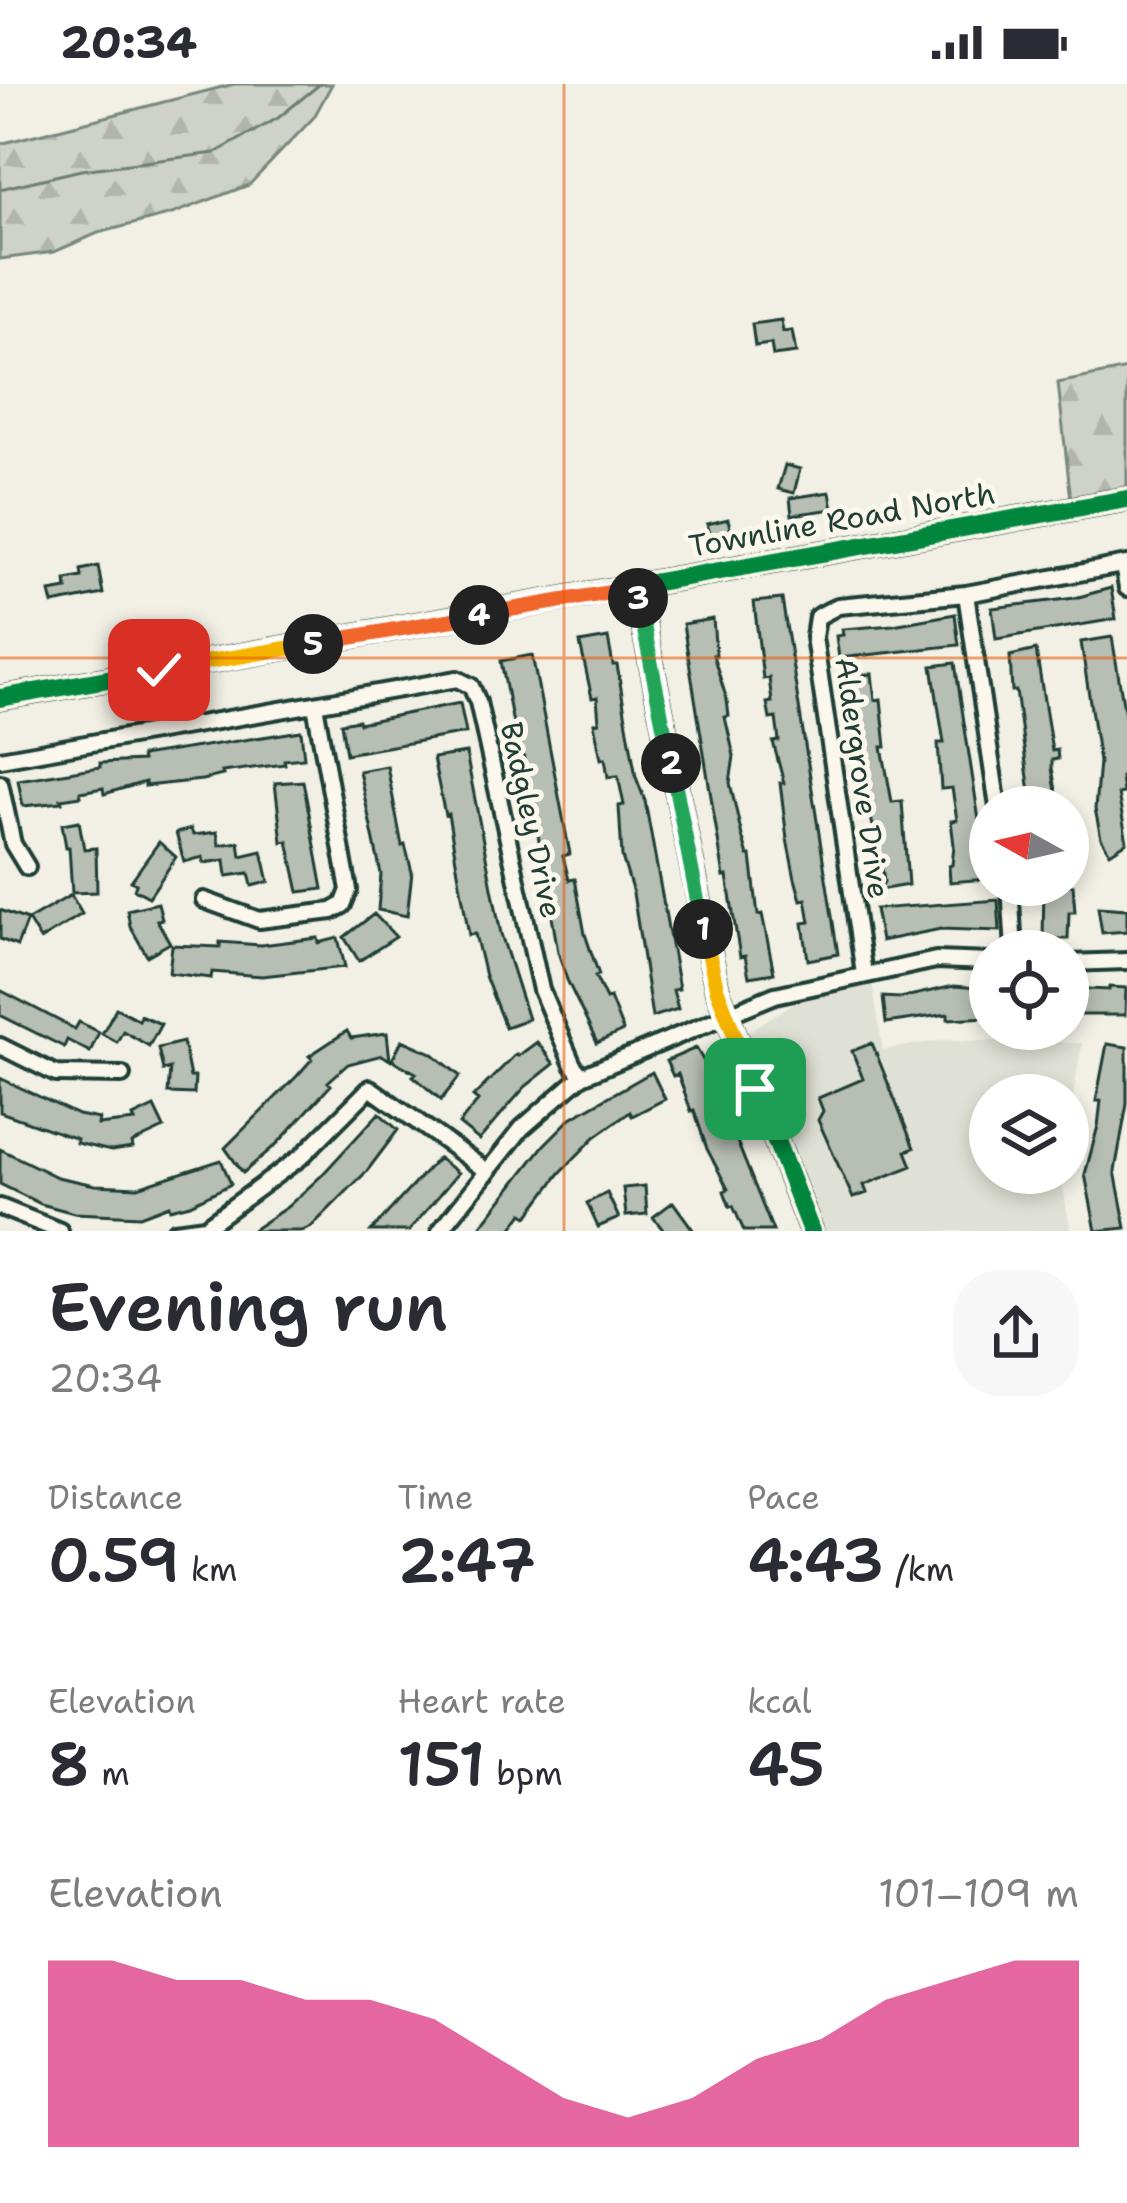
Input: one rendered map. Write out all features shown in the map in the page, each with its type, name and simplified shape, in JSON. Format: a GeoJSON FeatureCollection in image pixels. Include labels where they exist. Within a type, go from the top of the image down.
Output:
{"type":"FeatureCollection","features":[{"type":"Feature","properties":{"kind":"street","name":"Townline Road North"},"geometry":{"type":"LineString","coordinates":[[0,698],[1127,499]]}},
{"type":"Feature","properties":{"kind":"street"},"geometry":{"type":"LineString","coordinates":[[1125,565],[1127,588]]}},
{"type":"Feature","properties":{"kind":"street","name":"Aldergrove Drive"},"geometry":{"type":"LineString","coordinates":[[864,974],[814,637],[817,617],[838,606],[966,594],[1125,565]]}},
{"type":"Feature","properties":{"kind":"street"},"geometry":{"type":"LineString","coordinates":[[636,588],[710,962],[811,1231]]}},
{"type":"Feature","properties":{"kind":"street"},"geometry":{"type":"LineString","coordinates":[[966,594],[995,786]]}},
{"type":"Feature","properties":{"kind":"street","name":"Badgley Drive"},"geometry":{"type":"LineString","coordinates":[[0,759],[457,679],[471,686],[541,990],[582,1076]]}},
{"type":"Feature","properties":{"kind":"street"},"geometry":{"type":"LineString","coordinates":[[203,900],[259,920],[332,911],[343,905],[350,890],[315,705]]}},
{"type":"Feature","properties":{"kind":"street"},"geometry":{"type":"LineString","coordinates":[[0,783],[14,844],[27,867]]}},
{"type":"Feature","properties":{"kind":"street"},"geometry":{"type":"LineString","coordinates":[[440,1231],[522,1128],[582,1076],[775,995],[936,960],[969,961]]}},
{"type":"Feature","properties":{"kind":"street"},"geometry":{"type":"LineString","coordinates":[[1089,963],[1127,962]]}},
{"type":"Feature","properties":{"kind":"street"},"geometry":{"type":"LineString","coordinates":[[0,1046],[56,1074],[122,1075]]}},
{"type":"Feature","properties":{"kind":"street"},"geometry":{"type":"LineString","coordinates":[[175,1231],[205,1227],[281,1172],[370,1088],[488,1172]]}},
{"type":"Feature","properties":{"kind":"street"},"geometry":{"type":"LineString","coordinates":[[0,1207],[60,1231]]}},
{"type":"Feature","properties":{"kind":"shaded area"},"geometry":{"type":"Polygon","coordinates":[[[872,981],[883,1050],[943,1040],[969,1041],[969,1050],[1081,1050],[1077,1074],[969,1074],[969,1194],[1064,1194],[1071,1231],[826,1231],[748,1032],[795,1002],[872,981]]]}},
{"type":"Feature","properties":{"kind":"green space"},"geometry":{"type":"Polygon","coordinates":[[[234,84],[332,84],[314,117],[249,185],[172,214],[98,233],[54,252],[0,259],[0,144],[234,84]]]}},
{"type":"Feature","properties":{"kind":"green space"},"geometry":{"type":"Polygon","coordinates":[[[1127,369],[1127,500],[1072,509],[1058,383],[1127,369]]]}},
{"type":"Feature","properties":{"kind":"building"},"geometry":{"type":"Polygon","coordinates":[[[781,320],[783,332],[792,331],[796,353],[773,356],[771,344],[755,346],[752,324],[781,320]]]}},
{"type":"Feature","properties":{"kind":"building"},"geometry":{"type":"Polygon","coordinates":[[[785,465],[800,469],[794,493],[778,489],[785,465]]]}},
{"type":"Feature","properties":{"kind":"building"},"geometry":{"type":"Polygon","coordinates":[[[830,492],[833,509],[792,515],[790,498],[830,492]]]}},
{"type":"Feature","properties":{"kind":"building"},"geometry":{"type":"Polygon","coordinates":[[[728,519],[731,532],[711,537],[707,524],[728,519]]]}},
{"type":"Feature","properties":{"kind":"building"},"geometry":{"type":"Polygon","coordinates":[[[98,566],[103,594],[53,604],[50,592],[67,589],[66,580],[82,577],[81,570],[98,566]]]}},
{"type":"Feature","properties":{"kind":"building"},"geometry":{"type":"Polygon","coordinates":[[[1111,588],[1116,619],[996,639],[992,608],[1075,598],[1111,588]]]}},
{"type":"Feature","properties":{"kind":"building"},"geometry":{"type":"Polygon","coordinates":[[[782,599],[838,954],[808,960],[803,923],[810,922],[787,839],[780,783],[784,783],[773,742],[779,741],[776,718],[770,719],[769,678],[763,679],[754,602],[782,599]]]}},
{"type":"Feature","properties":{"kind":"building"},"geometry":{"type":"Polygon","coordinates":[[[955,614],[959,645],[839,658],[836,636],[843,635],[842,629],[955,614]]]}},
{"type":"Feature","properties":{"kind":"building"},"geometry":{"type":"Polygon","coordinates":[[[713,619],[713,655],[727,700],[729,716],[725,717],[734,756],[730,783],[751,856],[758,915],[762,914],[774,973],[749,977],[745,956],[740,957],[724,877],[683,624],[713,619]]]}},
{"type":"Feature","properties":{"kind":"building"},"geometry":{"type":"Polygon","coordinates":[[[1112,637],[1127,727],[1127,776],[1121,777],[1123,793],[1118,794],[1127,842],[1110,853],[1101,838],[1095,809],[1099,762],[1081,642],[1112,637]]]}},
{"type":"Feature","properties":{"kind":"building"},"geometry":{"type":"Polygon","coordinates":[[[608,638],[645,801],[679,989],[673,990],[678,1009],[652,1017],[633,893],[622,857],[619,806],[624,805],[618,776],[608,777],[605,758],[601,759],[594,723],[599,722],[597,697],[592,698],[580,643],[608,638]]]}},
{"type":"Feature","properties":{"kind":"building"},"geometry":{"type":"Polygon","coordinates":[[[1036,650],[1052,751],[1057,750],[1058,759],[1052,760],[1055,786],[1029,786],[1010,656],[1036,650]]]}},
{"type":"Feature","properties":{"kind":"building"},"geometry":{"type":"Polygon","coordinates":[[[532,655],[570,854],[563,856],[569,880],[575,879],[585,934],[599,975],[595,976],[623,1031],[597,1043],[558,952],[532,799],[521,764],[525,763],[501,661],[532,655]]]}},
{"type":"Feature","properties":{"kind":"building"},"geometry":{"type":"Polygon","coordinates":[[[955,663],[974,786],[969,786],[969,880],[950,882],[951,821],[957,820],[952,788],[941,789],[938,743],[944,743],[932,666],[955,663]]]}},
{"type":"Feature","properties":{"kind":"building"},"geometry":{"type":"Polygon","coordinates":[[[872,674],[875,700],[881,699],[886,747],[882,747],[892,802],[902,801],[908,885],[879,890],[884,882],[882,867],[878,868],[877,826],[873,826],[862,777],[854,699],[844,677],[872,674]]]}},
{"type":"Feature","properties":{"kind":"building"},"geometry":{"type":"Polygon","coordinates":[[[460,703],[466,733],[346,754],[341,723],[460,703]]]}},
{"type":"Feature","properties":{"kind":"building"},"geometry":{"type":"Polygon","coordinates":[[[301,731],[304,758],[284,760],[285,764],[222,772],[202,780],[145,786],[145,782],[104,794],[103,788],[80,792],[81,796],[62,802],[23,806],[18,780],[301,731]]]}},
{"type":"Feature","properties":{"kind":"building"},"geometry":{"type":"Polygon","coordinates":[[[466,753],[501,934],[528,1019],[505,1027],[475,934],[469,935],[433,758],[466,753]]]}},
{"type":"Feature","properties":{"kind":"building"},"geometry":{"type":"Polygon","coordinates":[[[387,766],[402,846],[412,872],[407,916],[378,910],[381,874],[359,771],[387,766]]]}},
{"type":"Feature","properties":{"kind":"building"},"geometry":{"type":"Polygon","coordinates":[[[303,781],[323,889],[299,892],[288,841],[282,842],[275,783],[303,781]]]}},
{"type":"Feature","properties":{"kind":"building"},"geometry":{"type":"Polygon","coordinates":[[[79,821],[84,849],[96,848],[97,892],[72,893],[69,847],[62,824],[79,821]]]}},
{"type":"Feature","properties":{"kind":"building"},"geometry":{"type":"Polygon","coordinates":[[[191,829],[193,835],[217,832],[219,845],[239,842],[241,856],[262,851],[269,882],[252,886],[249,873],[227,876],[225,860],[204,863],[203,857],[184,862],[176,833],[191,829]]]}},
{"type":"Feature","properties":{"kind":"building"},"geometry":{"type":"Polygon","coordinates":[[[159,842],[176,857],[149,897],[134,889],[136,884],[131,881],[159,842]]]}},
{"type":"Feature","properties":{"kind":"building"},"geometry":{"type":"Polygon","coordinates":[[[71,895],[82,914],[40,940],[28,920],[71,895]]]}},
{"type":"Feature","properties":{"kind":"building"},"geometry":{"type":"Polygon","coordinates":[[[969,902],[969,906],[998,906],[1000,930],[941,929],[881,941],[875,909],[969,902]]]}},
{"type":"Feature","properties":{"kind":"building"},"geometry":{"type":"Polygon","coordinates":[[[158,903],[162,919],[157,920],[170,943],[147,956],[130,926],[127,910],[158,903]]]}},
{"type":"Feature","properties":{"kind":"building"},"geometry":{"type":"Polygon","coordinates":[[[1044,906],[1075,906],[1075,912],[1069,912],[1068,930],[1043,930],[1044,906]]]}},
{"type":"Feature","properties":{"kind":"building"},"geometry":{"type":"Polygon","coordinates":[[[1098,907],[1127,909],[1127,931],[1102,933],[1098,907]]]}},
{"type":"Feature","properties":{"kind":"building"},"geometry":{"type":"Polygon","coordinates":[[[0,910],[27,920],[17,946],[0,939],[0,910]]]}},
{"type":"Feature","properties":{"kind":"building"},"geometry":{"type":"Polygon","coordinates":[[[374,914],[396,937],[359,961],[344,937],[374,914]]]}},
{"type":"Feature","properties":{"kind":"building"},"geometry":{"type":"Polygon","coordinates":[[[318,938],[319,943],[338,938],[345,967],[262,976],[212,972],[211,978],[169,973],[172,945],[220,947],[220,942],[261,945],[318,938]]]}},
{"type":"Feature","properties":{"kind":"building"},"geometry":{"type":"Polygon","coordinates":[[[969,987],[969,1018],[948,1019],[948,1014],[886,1023],[883,997],[969,987]]]}},
{"type":"Feature","properties":{"kind":"building"},"geometry":{"type":"Polygon","coordinates":[[[1126,988],[1125,1015],[1089,1015],[1089,989],[1126,988]]]}},
{"type":"Feature","properties":{"kind":"building"},"geometry":{"type":"Polygon","coordinates":[[[0,990],[75,1029],[79,1022],[99,1032],[90,1052],[67,1040],[64,1047],[0,1015],[0,990]]]}},
{"type":"Feature","properties":{"kind":"building"},"geometry":{"type":"Polygon","coordinates":[[[116,1008],[139,1020],[140,1015],[161,1024],[149,1046],[123,1031],[117,1042],[102,1034],[116,1008]]]}},
{"type":"Feature","properties":{"kind":"building"},"geometry":{"type":"Polygon","coordinates":[[[347,1031],[351,1038],[387,1033],[390,1060],[382,1055],[348,1064],[278,1143],[243,1173],[225,1148],[297,1076],[312,1059],[309,1056],[347,1031]]]}},
{"type":"Feature","properties":{"kind":"building"},"geometry":{"type":"Polygon","coordinates":[[[402,1040],[432,1053],[460,1076],[441,1100],[413,1076],[416,1073],[392,1060],[402,1040]]]}},
{"type":"Feature","properties":{"kind":"building"},"geometry":{"type":"Polygon","coordinates":[[[183,1042],[190,1077],[195,1077],[194,1094],[168,1093],[170,1068],[163,1070],[158,1048],[183,1042]]]}},
{"type":"Feature","properties":{"kind":"building"},"geometry":{"type":"Polygon","coordinates":[[[537,1042],[554,1064],[525,1087],[479,1140],[459,1124],[478,1101],[473,1097],[516,1054],[537,1042]]]}},
{"type":"Feature","properties":{"kind":"building"},"geometry":{"type":"Polygon","coordinates":[[[872,1043],[914,1148],[906,1151],[912,1166],[864,1185],[867,1193],[853,1198],[818,1120],[823,1111],[818,1098],[863,1079],[852,1051],[872,1043]]]}},
{"type":"Feature","properties":{"kind":"building"},"geometry":{"type":"Polygon","coordinates":[[[1107,1044],[1127,1047],[1127,1104],[1115,1171],[1126,1228],[1096,1231],[1089,1194],[1089,1159],[1101,1101],[1096,1101],[1107,1044]]]}},
{"type":"Feature","properties":{"kind":"building"},"geometry":{"type":"Polygon","coordinates":[[[696,1048],[773,1231],[744,1231],[730,1207],[724,1191],[728,1189],[678,1074],[673,1076],[666,1061],[696,1048]]]}},
{"type":"Feature","properties":{"kind":"building"},"geometry":{"type":"Polygon","coordinates":[[[652,1072],[665,1099],[632,1116],[630,1112],[595,1137],[510,1231],[477,1231],[571,1118],[652,1072]]]}},
{"type":"Feature","properties":{"kind":"building"},"geometry":{"type":"Polygon","coordinates":[[[0,1078],[78,1115],[99,1119],[98,1125],[135,1121],[133,1117],[154,1107],[164,1128],[132,1143],[133,1148],[111,1151],[76,1143],[77,1139],[0,1112],[0,1078]]]}},
{"type":"Feature","properties":{"kind":"building"},"geometry":{"type":"Polygon","coordinates":[[[379,1113],[398,1130],[367,1171],[311,1227],[251,1231],[321,1176],[379,1113]]]}},
{"type":"Feature","properties":{"kind":"building"},"geometry":{"type":"Polygon","coordinates":[[[0,1149],[57,1177],[95,1185],[138,1187],[221,1160],[231,1184],[190,1204],[170,1209],[169,1205],[140,1216],[74,1213],[41,1204],[0,1184],[0,1149]]]}},
{"type":"Feature","properties":{"kind":"building"},"geometry":{"type":"Polygon","coordinates":[[[438,1158],[458,1173],[409,1231],[371,1231],[438,1158]]]}},
{"type":"Feature","properties":{"kind":"building"},"geometry":{"type":"Polygon","coordinates":[[[645,1186],[647,1214],[626,1216],[623,1188],[645,1186]]]}},
{"type":"Feature","properties":{"kind":"building"},"geometry":{"type":"Polygon","coordinates":[[[607,1193],[619,1218],[598,1227],[587,1203],[607,1193]]]}},
{"type":"Feature","properties":{"kind":"building"},"geometry":{"type":"Polygon","coordinates":[[[673,1202],[694,1231],[664,1231],[653,1217],[673,1202]]]}},
{"type":"Feature","properties":{"kind":"waterway"},"geometry":{"type":"LineString","coordinates":[[0,189],[81,170],[215,153],[278,118],[320,84]]}},
{"type":"Feature","properties":{"kind":"cycle path"},"geometry":{"type":"LineString","coordinates":[[0,698],[1127,499]]}},
{"type":"Feature","properties":{"kind":"cycle path"},"geometry":{"type":"LineString","coordinates":[[636,588],[717,989],[811,1231]]}},
{"type":"Feature","properties":{"kind":"route"},"geometry":{"type":"LineString","coordinates":[[159,670],[636,588],[710,962],[755,1089]]}}]}
